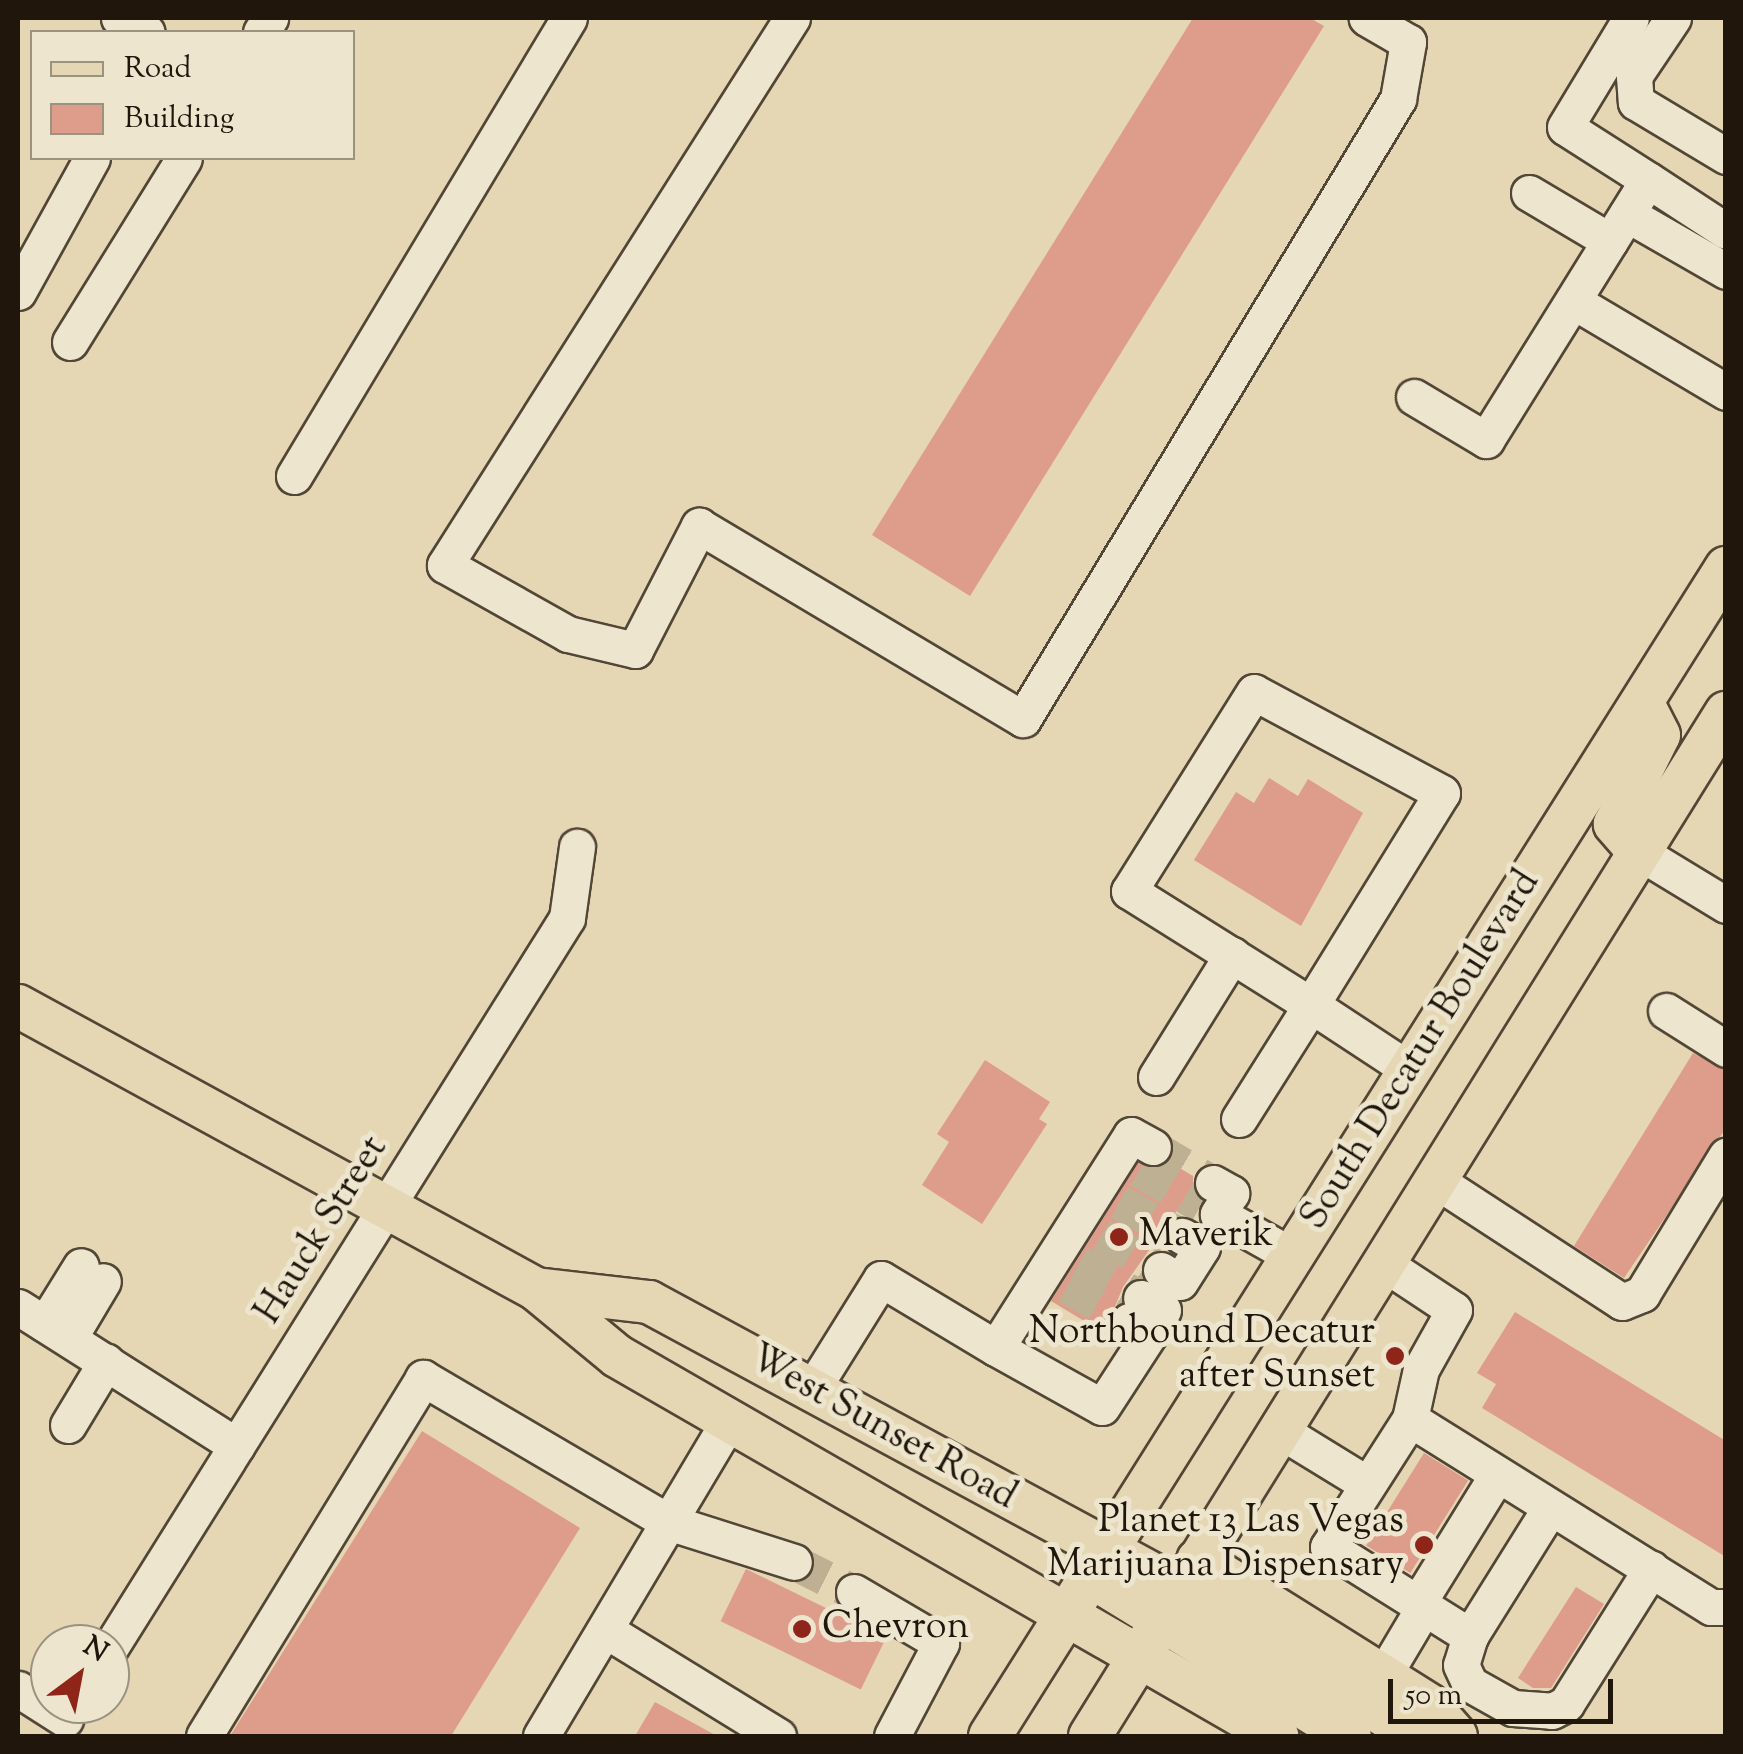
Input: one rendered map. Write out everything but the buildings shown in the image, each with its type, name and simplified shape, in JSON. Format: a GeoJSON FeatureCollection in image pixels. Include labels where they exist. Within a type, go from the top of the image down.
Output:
{"type":"FeatureCollection","features":[{"type":"Feature","properties":{"kind":"main road","name":"South Decatur Boulevard"},"geometry":{"type":"LineString","coordinates":[[990,1736],[1726,568]]}},
{"type":"Feature","properties":{"kind":"main road"},"geometry":{"type":"LineString","coordinates":[[1639,852],[1615,824],[1659,736],[1643,703]]}},
{"type":"Feature","properties":{"kind":"main road","name":"South Decatur Boulevard"},"geometry":{"type":"LineString","coordinates":[[1090,1736],[1726,713]]}},
{"type":"Feature","properties":{"kind":"main road","name":"West Sunset Road"},"geometry":{"type":"LineString","coordinates":[[18,1006],[536,1289],[617,1356],[1067,1612],[1170,1606]]}},
{"type":"Feature","properties":{"kind":"main road","name":"West Sunset Road"},"geometry":{"type":"LineString","coordinates":[[536,1289],[649,1302],[812,1391],[1170,1606],[1418,1736]]}},
{"type":"Feature","properties":{"kind":"main road"},"geometry":{"type":"LineString","coordinates":[[1170,1606],[1383,1676],[1456,1736]]}},
{"type":"Feature","properties":{"kind":"main road"},"geometry":{"type":"LineString","coordinates":[[1170,1606],[1350,1736]]}},
{"type":"Feature","properties":{"kind":"main road","name":"West Sunset Road"},"geometry":{"type":"LineString","coordinates":[[1170,1606],[1258,1731]]}},
{"type":"Feature","properties":{"kind":"street"},"geometry":{"type":"LineString","coordinates":[[119,18],[143,30]]}},
{"type":"Feature","properties":{"kind":"street"},"geometry":{"type":"LineString","coordinates":[[294,476],[569,18]]}},
{"type":"Feature","properties":{"kind":"street"},"geometry":{"type":"LineString","coordinates":[[792,18],[445,564],[568,634],[635,650],[699,526],[1023,719],[1398,99],[1408,42],[1367,18]]}},
{"type":"Feature","properties":{"kind":"street"},"geometry":{"type":"LineString","coordinates":[[1631,18],[1565,128],[1726,230]]}},
{"type":"Feature","properties":{"kind":"street"},"geometry":{"type":"LineString","coordinates":[[1673,18],[1634,76],[1636,102],[1726,156]]}},
{"type":"Feature","properties":{"kind":"street"},"geometry":{"type":"LineString","coordinates":[[18,292],[91,160]]}},
{"type":"Feature","properties":{"kind":"street"},"geometry":{"type":"LineString","coordinates":[[70,342],[183,160]]}},
{"type":"Feature","properties":{"kind":"street"},"geometry":{"type":"LineString","coordinates":[[1414,397],[1486,440],[1648,180]]}},
{"type":"Feature","properties":{"kind":"street"},"geometry":{"type":"LineString","coordinates":[[1529,193],[1726,271]]}},
{"type":"Feature","properties":{"kind":"street"},"geometry":{"type":"LineString","coordinates":[[1574,302],[1726,392]]}},
{"type":"Feature","properties":{"kind":"street"},"geometry":{"type":"LineString","coordinates":[[1239,1120],[1311,1005],[1442,792],[1254,692],[1129,891],[1311,1005],[1410,1070]]}},
{"type":"Feature","properties":{"kind":"street","name":"Hauck Street"},"geometry":{"type":"LineString","coordinates":[[125,1624],[566,918],[577,847]]}},
{"type":"Feature","properties":{"kind":"street"},"geometry":{"type":"LineString","coordinates":[[1639,852],[1726,905]]}},
{"type":"Feature","properties":{"kind":"street"},"geometry":{"type":"LineString","coordinates":[[1156,1077],[1232,955]]}},
{"type":"Feature","properties":{"kind":"street"},"geometry":{"type":"LineString","coordinates":[[1666,1011],[1726,1049]]}},
{"type":"Feature","properties":{"kind":"street"},"geometry":{"type":"LineString","coordinates":[[1435,1180],[1611,1298],[1642,1294],[1726,1156]]}},
{"type":"Feature","properties":{"kind":"street"},"geometry":{"type":"LineString","coordinates":[[996,1348],[1062,1268],[1136,1158]]}},
{"type":"Feature","properties":{"kind":"street"},"geometry":{"type":"LineString","coordinates":[[812,1391],[881,1279],[1102,1407],[1154,1302],[1192,1242],[1211,1201],[1294,1256]]}},
{"type":"Feature","properties":{"kind":"street"},"geometry":{"type":"LineString","coordinates":[[1383,1263],[1454,1310],[1420,1369],[1410,1419],[1328,1547],[1470,1636]]}},
{"type":"Feature","properties":{"kind":"street"},"geometry":{"type":"LineString","coordinates":[[92,1274],[44,1323],[238,1446]]}},
{"type":"Feature","properties":{"kind":"street"},"geometry":{"type":"LineString","coordinates":[[68,1425],[106,1362]]}},
{"type":"Feature","properties":{"kind":"street"},"geometry":{"type":"LineString","coordinates":[[204,1736],[423,1378],[668,1522],[794,1562]]}},
{"type":"Feature","properties":{"kind":"street"},"geometry":{"type":"LineString","coordinates":[[541,1736],[607,1631],[730,1418]]}},
{"type":"Feature","properties":{"kind":"street"},"geometry":{"type":"LineString","coordinates":[[1410,1419],[1650,1569],[1726,1607]]}},
{"type":"Feature","properties":{"kind":"street"},"geometry":{"type":"LineString","coordinates":[[1279,1430],[1367,1484]]}},
{"type":"Feature","properties":{"kind":"street"},"geometry":{"type":"LineString","coordinates":[[1383,1676],[1497,1475]]}},
{"type":"Feature","properties":{"kind":"street"},"geometry":{"type":"LineString","coordinates":[[1550,1508],[1470,1636],[1460,1664],[1470,1684],[1513,1708],[1552,1712],[1566,1704],[1650,1569]]}},
{"type":"Feature","properties":{"kind":"street"},"geometry":{"type":"LineString","coordinates":[[854,1592],[942,1642],[892,1736]]}},
{"type":"Feature","properties":{"kind":"street"},"geometry":{"type":"LineString","coordinates":[[607,1631],[778,1736]]}},
{"type":"Feature","properties":{"kind":"tunnel"},"geometry":{"type":"LineString","coordinates":[[1153,1147],[1213,1183]]}},
{"type":"Feature","properties":{"kind":"tunnel"},"geometry":{"type":"LineString","coordinates":[[1139,1170],[1201,1205]]}},
{"type":"Feature","properties":{"kind":"tunnel"},"geometry":{"type":"LineString","coordinates":[[1119,1202],[1182,1236]]}},
{"type":"Feature","properties":{"kind":"tunnel"},"geometry":{"type":"LineString","coordinates":[[1101,1235],[1161,1270]]}},
{"type":"Feature","properties":{"kind":"tunnel"},"geometry":{"type":"LineString","coordinates":[[1079,1263],[1141,1298]]}},
{"type":"Feature","properties":{"kind":"tunnel"},"geometry":{"type":"LineString","coordinates":[[1067,1286],[1129,1321]]}},
{"type":"Feature","properties":{"kind":"tunnel"},"geometry":{"type":"LineString","coordinates":[[794,1562],[854,1592]]}},
{"type":"Feature","properties":{"kind":"place","name":"Maverik"},"geometry":{"type":"Point","coordinates":[1119,1237]}},
{"type":"Feature","properties":{"kind":"place","name":"Northbound Decatur after Sunset"},"geometry":{"type":"Point","coordinates":[1395,1356]}},
{"type":"Feature","properties":{"kind":"place","name":"Planet 13 Las Vegas Marijuana Dispensary"},"geometry":{"type":"Point","coordinates":[1424,1545]}},
{"type":"Feature","properties":{"kind":"place","name":"Chevron"},"geometry":{"type":"Point","coordinates":[802,1629]}}]}
